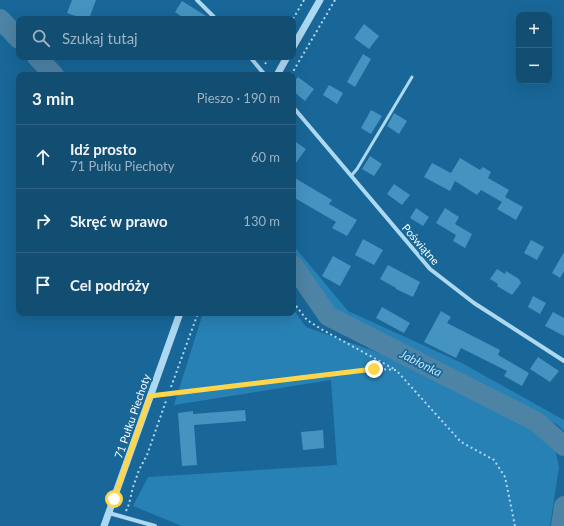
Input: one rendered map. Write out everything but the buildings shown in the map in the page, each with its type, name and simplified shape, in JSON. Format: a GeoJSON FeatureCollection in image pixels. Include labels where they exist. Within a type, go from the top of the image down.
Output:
{"type":"FeatureCollection","features":[{"type":"Feature","properties":{"kind":"street"},"geometry":{"type":"LineString","coordinates":[[197,0],[213,16]]}},
{"type":"Feature","properties":{"kind":"street"},"geometry":{"type":"LineString","coordinates":[[296,42],[320,0]]}},
{"type":"Feature","properties":{"kind":"street"},"geometry":{"type":"LineString","coordinates":[[252,60],[262,72]]}},
{"type":"Feature","properties":{"kind":"street"},"geometry":{"type":"LineString","coordinates":[[279,72],[285,60]]}},
{"type":"Feature","properties":{"kind":"street","name":"Poświątne"},"geometry":{"type":"LineString","coordinates":[[296,111],[430,269],[474,303],[564,361]]}},
{"type":"Feature","properties":{"kind":"street","name":"71 Pułku Piechoty"},"geometry":{"type":"LineString","coordinates":[[104,526],[179,316]]}},
{"type":"Feature","properties":{"kind":"street"},"geometry":{"type":"LineString","coordinates":[[109,513],[155,526]]}},
{"type":"Feature","properties":{"kind":"lane"},"geometry":{"type":"LineString","coordinates":[[351,176],[358,169],[412,77]]}},
{"type":"Feature","properties":{"kind":"lane"},"geometry":{"type":"LineString","coordinates":[[150,396],[374,369]]}},
{"type":"Feature","properties":{"kind":"path"},"geometry":{"type":"LineString","coordinates":[[295,16],[304,0]]}},
{"type":"Feature","properties":{"kind":"path"},"geometry":{"type":"LineString","coordinates":[[292,72],[335,0]]}},
{"type":"Feature","properties":{"kind":"path"},"geometry":{"type":"LineString","coordinates":[[296,306],[307,320],[321,329],[396,370],[461,442],[494,460],[505,476],[515,526]]}},
{"type":"Feature","properties":{"kind":"path"},"geometry":{"type":"LineString","coordinates":[[124,517],[130,504],[138,470],[147,455],[197,316]]}},
{"type":"Feature","properties":{"kind":"path"},"geometry":{"type":"LineString","coordinates":[[374,369],[396,370]]}},
{"type":"Feature","properties":{"kind":"shaded area"},"geometry":{"type":"Polygon","coordinates":[[[296,249],[348,311],[460,362],[564,420],[564,431],[558,425],[439,361],[334,310],[315,290],[306,277],[296,257],[296,249]]]}},
{"type":"Feature","properties":{"kind":"shaded area"},"geometry":{"type":"Polygon","coordinates":[[[296,313],[306,327],[399,360],[543,433],[554,444],[559,467],[550,526],[182,526],[133,506],[148,477],[337,465],[331,380],[174,405],[202,316],[296,316],[296,313]]]}},
{"type":"Feature","properties":{"kind":"waterway","name":"Jabłonka"},"geometry":{"type":"LineString","coordinates":[[0,19],[16,36]]}},
{"type":"Feature","properties":{"kind":"waterway","name":"Jabłonka"},"geometry":{"type":"LineString","coordinates":[[40,60],[51,72]]}},
{"type":"Feature","properties":{"kind":"waterway","name":"Jabłonka"},"geometry":{"type":"LineString","coordinates":[[296,269],[328,316],[537,422],[564,446]]}},
{"type":"Feature","properties":{"kind":"waterway","name":"Jabłonka"},"geometry":{"type":"LineString","coordinates":[[561,526],[564,506]]}},
{"type":"Feature","properties":{"kind":"route"},"geometry":{"type":"LineString","coordinates":[[114,499],[150,396],[374,369]]}}]}
